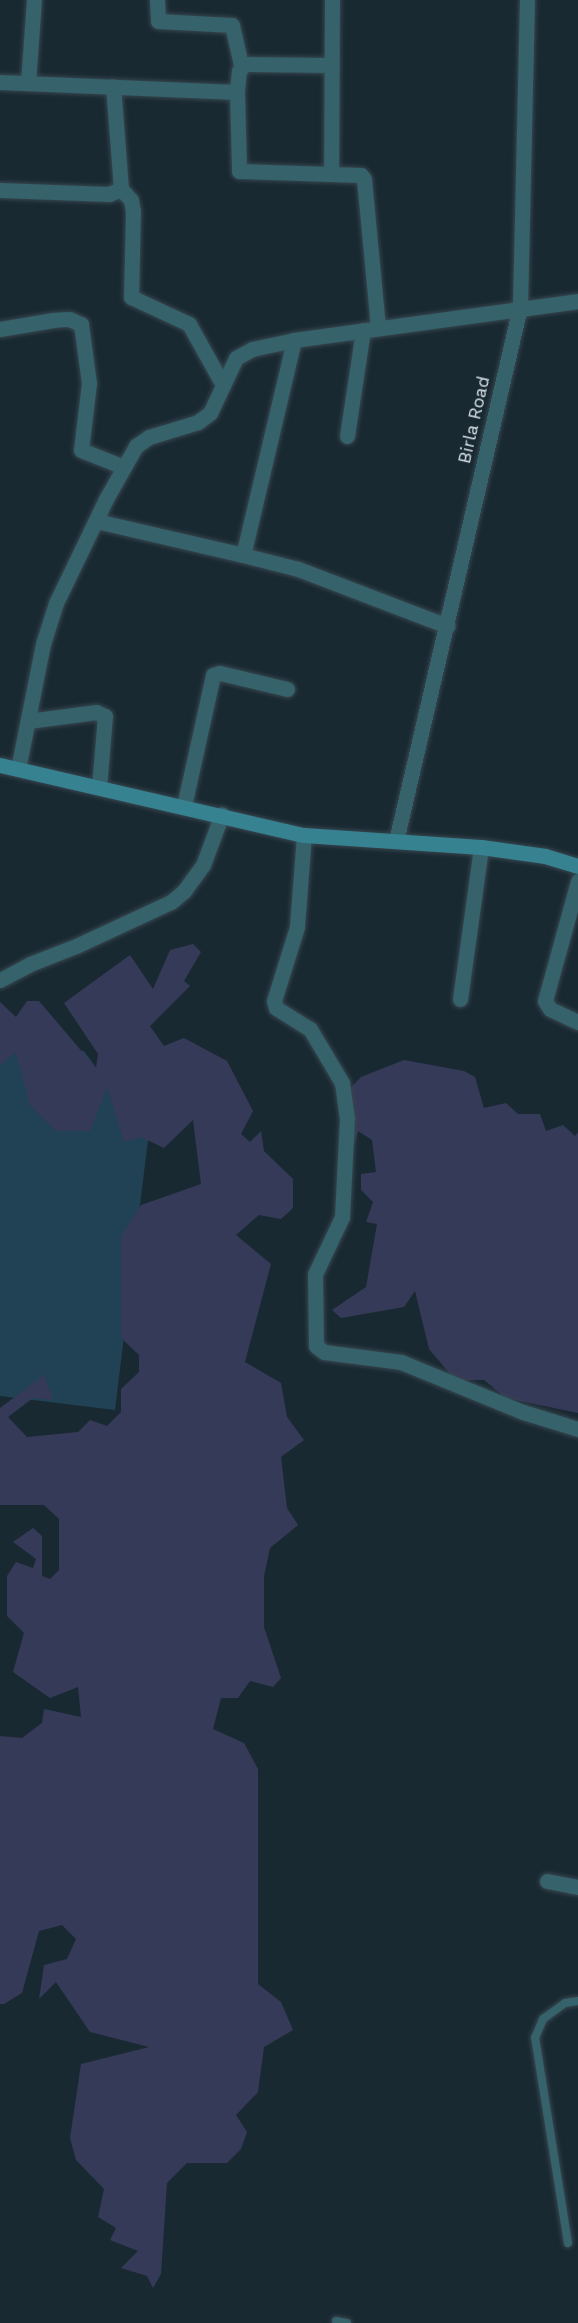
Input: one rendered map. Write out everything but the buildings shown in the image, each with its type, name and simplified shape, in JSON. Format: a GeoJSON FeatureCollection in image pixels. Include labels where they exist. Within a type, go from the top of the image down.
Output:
{"type":"FeatureCollection","features":[{"type":"Feature","properties":{"kind":"main road"},"geometry":{"type":"LineString","coordinates":[[0,765],[222,814],[304,835],[481,847],[545,856],[578,866]]}},
{"type":"Feature","properties":{"kind":"street"},"geometry":{"type":"LineString","coordinates":[[28,83],[34,0]]}},
{"type":"Feature","properties":{"kind":"street"},"geometry":{"type":"LineString","coordinates":[[157,0],[158,21],[232,25],[241,65],[237,92],[238,171],[361,175],[364,179],[371,329],[347,436]]}},
{"type":"Feature","properties":{"kind":"street"},"geometry":{"type":"LineString","coordinates":[[331,174],[332,0]]}},
{"type":"Feature","properties":{"kind":"street","name":"Birla Road"},"geometry":{"type":"LineString","coordinates":[[396,841],[520,308],[527,0]]}},
{"type":"Feature","properties":{"kind":"street"},"geometry":{"type":"LineString","coordinates":[[241,65],[330,65]]}},
{"type":"Feature","properties":{"kind":"street"},"geometry":{"type":"LineString","coordinates":[[0,82],[237,92]]}},
{"type":"Feature","properties":{"kind":"street"},"geometry":{"type":"LineString","coordinates":[[112,86],[121,189],[131,200],[133,211],[131,297],[189,324],[223,385]]}},
{"type":"Feature","properties":{"kind":"street"},"geometry":{"type":"LineString","coordinates":[[0,190],[109,194],[121,189]]}},
{"type":"Feature","properties":{"kind":"street"},"geometry":{"type":"LineString","coordinates":[[18,769],[43,644],[56,603],[124,467],[136,446],[142,441],[206,417],[214,409],[231,364],[244,352],[294,340],[578,301]]}},
{"type":"Feature","properties":{"kind":"street"},"geometry":{"type":"LineString","coordinates":[[0,329],[69,319],[81,324],[89,383],[81,450],[124,467]]}},
{"type":"Feature","properties":{"kind":"street"},"geometry":{"type":"LineString","coordinates":[[243,555],[294,340]]}},
{"type":"Feature","properties":{"kind":"street"},"geometry":{"type":"LineString","coordinates":[[96,520],[298,569],[447,626]]}},
{"type":"Feature","properties":{"kind":"street"},"geometry":{"type":"LineString","coordinates":[[184,806],[213,675],[220,673],[287,689]]}},
{"type":"Feature","properties":{"kind":"street"},"geometry":{"type":"LineString","coordinates":[[27,721],[96,712],[105,716],[99,788]]}},
{"type":"Feature","properties":{"kind":"street"},"geometry":{"type":"LineString","coordinates":[[0,980],[30,964],[76,946],[171,902],[184,891],[203,865],[222,814]]}},
{"type":"Feature","properties":{"kind":"street"},"geometry":{"type":"LineString","coordinates":[[304,835],[297,927],[274,1001],[276,1008],[310,1029],[342,1083],[347,1118],[342,1217],[315,1274],[316,1346],[324,1352],[401,1362],[523,1412],[578,1429]]}},
{"type":"Feature","properties":{"kind":"street"},"geometry":{"type":"LineString","coordinates":[[460,999],[481,847]]}},
{"type":"Feature","properties":{"kind":"street"},"geometry":{"type":"LineString","coordinates":[[578,881],[545,1000],[550,1010],[578,1022]]}},
{"type":"Feature","properties":{"kind":"street"},"geometry":{"type":"LineString","coordinates":[[547,1881],[578,1887]]}},
{"type":"Feature","properties":{"kind":"lane"},"geometry":{"type":"LineString","coordinates":[[568,2243],[535,2038],[543,2019],[565,2003],[578,2001]]}},
{"type":"Feature","properties":{"kind":"lane"},"geometry":{"type":"LineString","coordinates":[[336,2321],[346,2323]]}},
{"type":"Feature","properties":{"kind":"shaded area"},"geometry":{"type":"Polygon","coordinates":[[[193,944],[201,952],[184,981],[190,986],[150,1026],[164,1046],[184,1038],[227,1061],[253,1111],[241,1134],[250,1142],[261,1131],[264,1151],[293,1179],[293,1208],[281,1219],[259,1215],[236,1235],[271,1264],[245,1362],[281,1383],[287,1417],[304,1440],[281,1457],[287,1508],[298,1525],[270,1548],[264,1576],[264,1627],[281,1678],[273,1687],[250,1681],[238,1698],[221,1698],[213,1729],[244,1743],[258,1769],[258,1984],[281,2002],[293,2030],[264,2047],[258,2092],[236,2115],[247,2132],[241,2149],[227,2163],[187,2163],[167,2183],[161,2274],[153,2288],[147,2276],[121,2268],[138,2251],[110,2240],[116,2228],[98,2217],[104,2189],[76,2160],[70,2138],[81,2064],[149,2047],[90,2032],[56,1982],[39,1999],[44,1965],[67,1959],[76,1939],[62,1925],[39,1931],[22,1993],[0,2004],[0,1736],[22,1738],[42,1723],[44,1709],[81,1717],[78,1687],[50,1698],[13,1672],[24,1633],[7,1616],[7,1576],[16,1562],[33,1568],[36,1559],[13,1542],[33,1528],[42,1536],[42,1576],[50,1579],[59,1570],[59,1519],[44,1505],[0,1505],[0,1408],[44,1375],[53,1400],[33,1398],[8,1417],[27,1437],[78,1432],[90,1420],[107,1426],[121,1412],[121,1389],[139,1372],[139,1355],[121,1338],[121,1236],[141,1205],[201,1184],[193,1120],[164,1148],[141,1137],[124,1142],[107,1087],[90,1131],[56,1131],[30,1105],[16,1052],[0,1065],[0,1002],[16,1017],[27,1001],[39,1001],[96,1068],[98,1054],[64,1003],[130,955],[153,989],[170,950],[193,944]]]}},
{"type":"Feature","properties":{"kind":"shaded area"},"geometry":{"type":"Polygon","coordinates":[[[0,1038],[84,1051],[148,1140],[115,1410],[0,1396],[0,1038]]]}},
{"type":"Feature","properties":{"kind":"shaded area"},"geometry":{"type":"Polygon","coordinates":[[[404,1060],[464,1071],[475,1077],[484,1108],[506,1103],[518,1114],[540,1114],[546,1131],[563,1125],[575,1136],[578,1132],[578,1413],[506,1398],[484,1380],[455,1380],[429,1349],[415,1291],[404,1307],[341,1318],[332,1310],[366,1287],[377,1224],[366,1222],[373,1202],[361,1190],[361,1174],[376,1172],[372,1140],[358,1131],[352,1153],[338,1139],[349,1117],[338,1100],[361,1077],[404,1060]]]}}]}
